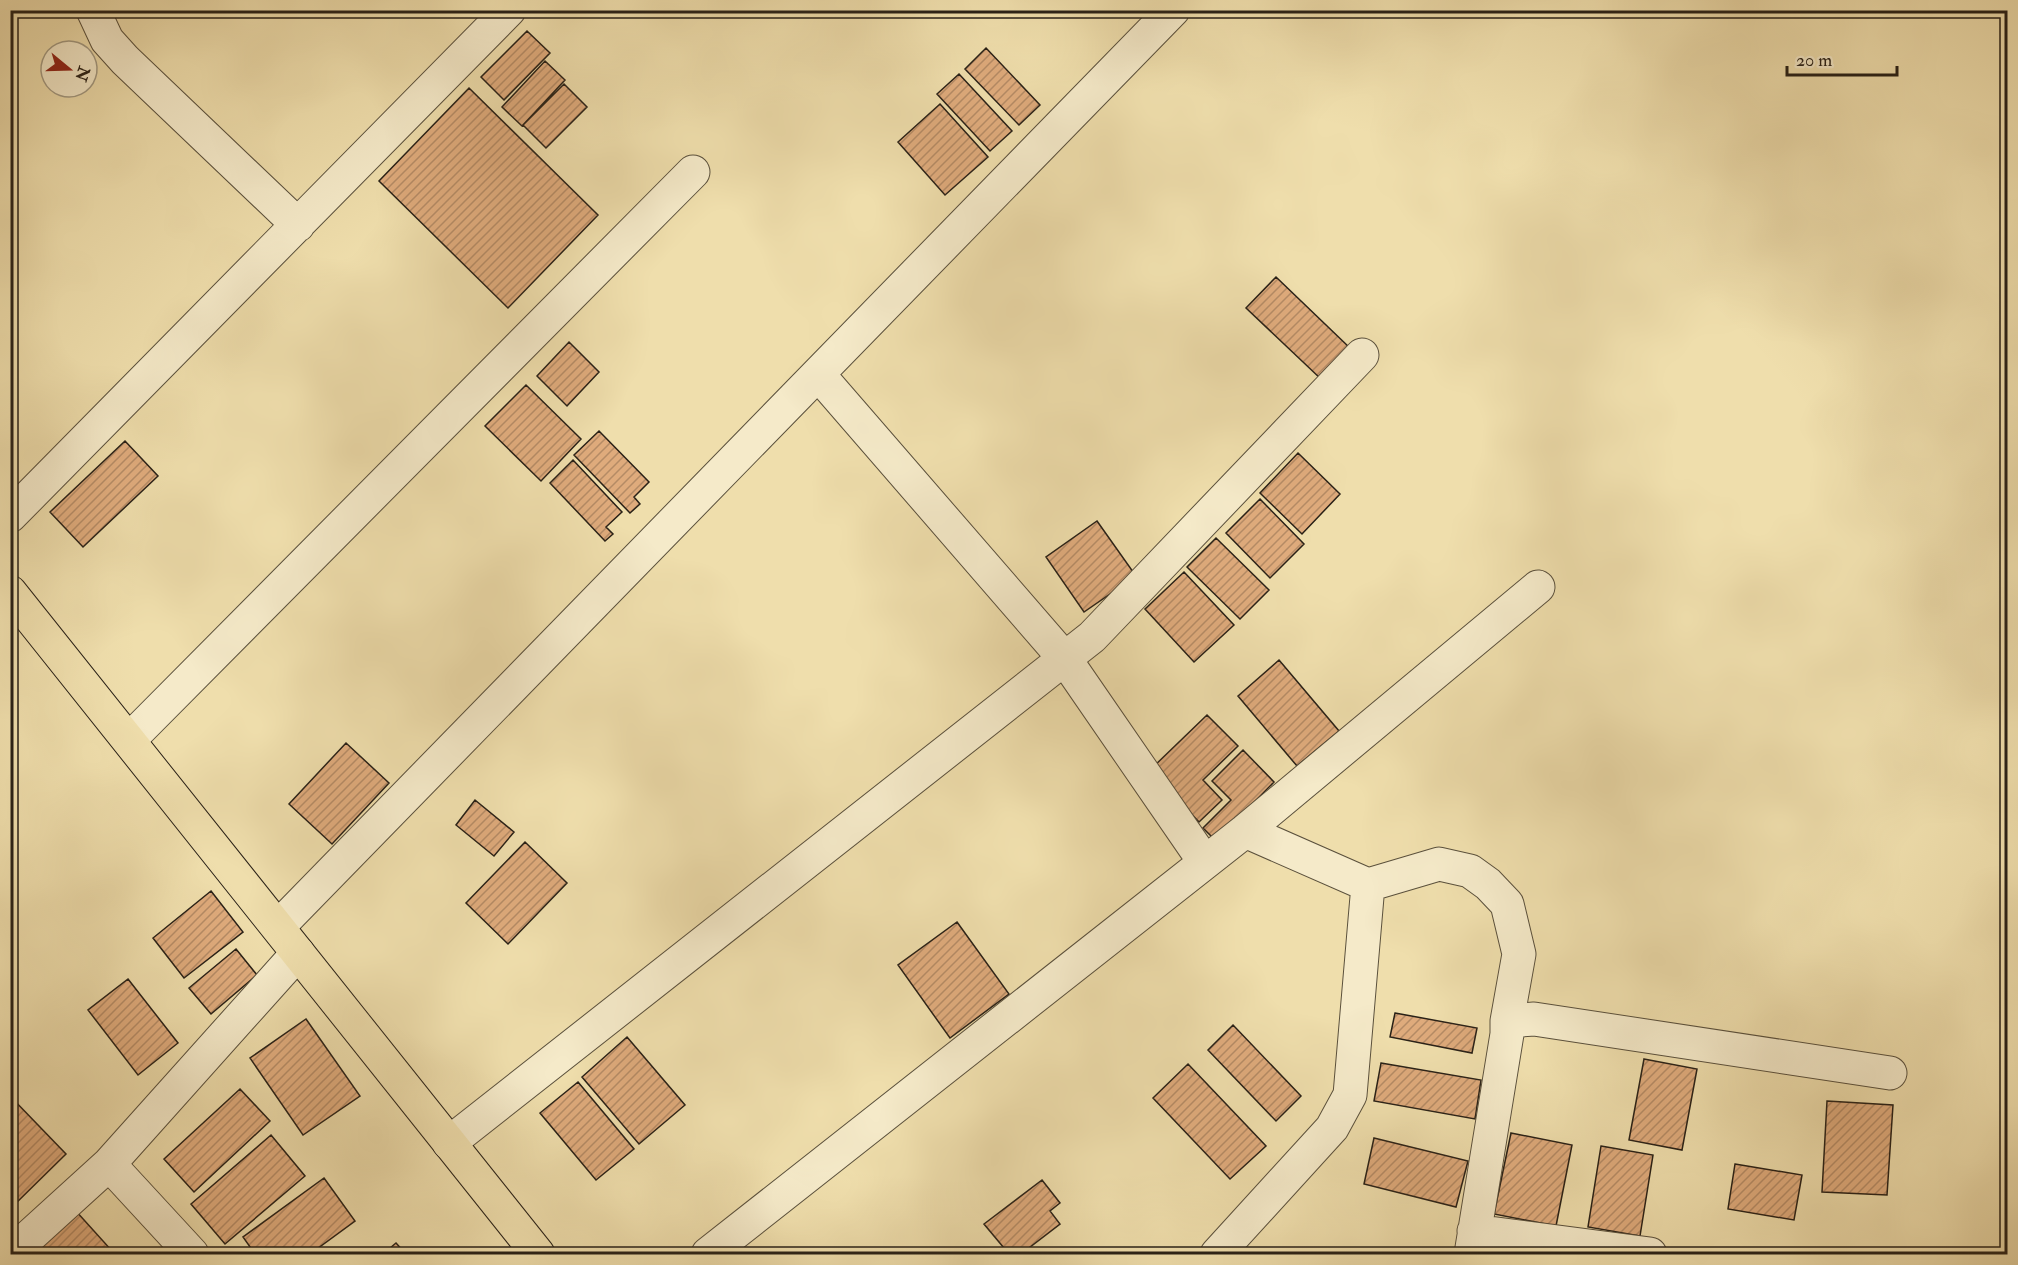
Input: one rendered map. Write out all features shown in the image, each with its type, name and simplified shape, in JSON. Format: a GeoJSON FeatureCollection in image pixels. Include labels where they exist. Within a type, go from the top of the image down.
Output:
{"type":"FeatureCollection","features":[{"type":"Feature","properties":{"kind":"main road"},"geometry":{"type":"LineString","coordinates":[[10,592],[538,1254]]}},
{"type":"Feature","properties":{"kind":"street"},"geometry":{"type":"LineString","coordinates":[[93,10],[107,40],[125,60],[298,225]]}},
{"type":"Feature","properties":{"kind":"street"},"geometry":{"type":"LineString","coordinates":[[10,516],[509,10]]}},
{"type":"Feature","properties":{"kind":"street"},"geometry":{"type":"LineString","coordinates":[[278,927],[1173,10]]}},
{"type":"Feature","properties":{"kind":"street"},"geometry":{"type":"LineString","coordinates":[[129,740],[693,172]]}},
{"type":"Feature","properties":{"kind":"street"},"geometry":{"type":"LineString","coordinates":[[449,1143],[1092,637],[1362,355]]}},
{"type":"Feature","properties":{"kind":"street"},"geometry":{"type":"LineString","coordinates":[[818,374],[1065,659],[1204,861]]}},
{"type":"Feature","properties":{"kind":"street"},"geometry":{"type":"LineString","coordinates":[[708,1254],[1204,861],[1245,831],[1538,587]]}},
{"type":"Feature","properties":{"kind":"street"},"geometry":{"type":"LineString","coordinates":[[1245,831],[1368,885],[1439,864],[1470,872],[1488,884],[1507,904],[1519,954],[1472,1243],[1650,1254]]}},
{"type":"Feature","properties":{"kind":"street"},"geometry":{"type":"LineString","coordinates":[[1216,1254],[1332,1128],[1350,1095],[1368,885]]}},
{"type":"Feature","properties":{"kind":"street"},"geometry":{"type":"LineString","coordinates":[[10,1254],[109,1164],[298,953]]}},
{"type":"Feature","properties":{"kind":"street"},"geometry":{"type":"LineString","coordinates":[[1507,1021],[1534,1019],[1890,1073]]}},
{"type":"Feature","properties":{"kind":"street"},"geometry":{"type":"LineString","coordinates":[[109,1164],[192,1254]]}},
{"type":"Feature","properties":{"kind":"building"},"geometry":{"type":"Polygon","coordinates":[[[527,31],[550,53],[504,100],[481,77],[527,31]]]}},
{"type":"Feature","properties":{"kind":"building"},"geometry":{"type":"Polygon","coordinates":[[[986,48],[1040,105],[1019,125],[965,69],[986,48]]]}},
{"type":"Feature","properties":{"kind":"building"},"geometry":{"type":"Polygon","coordinates":[[[545,61],[565,80],[522,126],[502,107],[545,61]]]}},
{"type":"Feature","properties":{"kind":"building"},"geometry":{"type":"Polygon","coordinates":[[[959,74],[1012,131],[990,151],[937,94],[959,74]]]}},
{"type":"Feature","properties":{"kind":"building"},"geometry":{"type":"Polygon","coordinates":[[[564,84],[587,107],[546,148],[523,125],[564,84]]]}},
{"type":"Feature","properties":{"kind":"building"},"geometry":{"type":"Polygon","coordinates":[[[469,88],[598,215],[508,308],[379,181],[469,88]]]}},
{"type":"Feature","properties":{"kind":"building"},"geometry":{"type":"Polygon","coordinates":[[[940,104],[988,157],[945,195],[898,142],[940,104]]]}},
{"type":"Feature","properties":{"kind":"building"},"geometry":{"type":"Polygon","coordinates":[[[1276,277],[1351,349],[1322,380],[1246,308],[1276,277]]]}},
{"type":"Feature","properties":{"kind":"building"},"geometry":{"type":"Polygon","coordinates":[[[569,342],[599,372],[567,406],[537,376],[569,342]]]}},
{"type":"Feature","properties":{"kind":"building"},"geometry":{"type":"Polygon","coordinates":[[[526,385],[581,439],[541,481],[485,426],[526,385]]]}},
{"type":"Feature","properties":{"kind":"building"},"geometry":{"type":"Polygon","coordinates":[[[599,431],[649,482],[634,497],[640,504],[630,513],[574,455],[599,431]]]}},
{"type":"Feature","properties":{"kind":"building"},"geometry":{"type":"Polygon","coordinates":[[[125,441],[158,476],[83,547],[50,512],[125,441]]]}},
{"type":"Feature","properties":{"kind":"building"},"geometry":{"type":"Polygon","coordinates":[[[1298,453],[1340,494],[1302,534],[1260,493],[1298,453]]]}},
{"type":"Feature","properties":{"kind":"building"},"geometry":{"type":"Polygon","coordinates":[[[573,460],[622,512],[606,527],[613,534],[605,541],[550,483],[573,460]]]}},
{"type":"Feature","properties":{"kind":"building"},"geometry":{"type":"Polygon","coordinates":[[[1260,499],[1304,544],[1270,578],[1226,533],[1260,499]]]}},
{"type":"Feature","properties":{"kind":"building"},"geometry":{"type":"Polygon","coordinates":[[[1097,521],[1136,576],[1084,612],[1046,557],[1097,521]]]}},
{"type":"Feature","properties":{"kind":"building"},"geometry":{"type":"Polygon","coordinates":[[[1216,538],[1269,590],[1240,619],[1187,567],[1216,538]]]}},
{"type":"Feature","properties":{"kind":"building"},"geometry":{"type":"Polygon","coordinates":[[[1184,572],[1234,625],[1194,662],[1145,609],[1184,572]]]}},
{"type":"Feature","properties":{"kind":"building"},"geometry":{"type":"Polygon","coordinates":[[[1279,660],[1339,731],[1297,766],[1238,696],[1279,660]]]}},
{"type":"Feature","properties":{"kind":"building"},"geometry":{"type":"Polygon","coordinates":[[[1207,715],[1238,746],[1203,780],[1222,800],[1199,822],[1150,770],[1207,715]]]}},
{"type":"Feature","properties":{"kind":"building"},"geometry":{"type":"Polygon","coordinates":[[[346,743],[389,783],[332,844],[289,804],[346,743]]]}},
{"type":"Feature","properties":{"kind":"building"},"geometry":{"type":"Polygon","coordinates":[[[1243,750],[1274,782],[1216,841],[1203,828],[1231,800],[1212,781],[1243,750]]]}},
{"type":"Feature","properties":{"kind":"building"},"geometry":{"type":"Polygon","coordinates":[[[475,800],[514,832],[494,856],[456,825],[475,800]]]}},
{"type":"Feature","properties":{"kind":"building"},"geometry":{"type":"Polygon","coordinates":[[[525,842],[567,883],[508,944],[466,903],[525,842]]]}},
{"type":"Feature","properties":{"kind":"building"},"geometry":{"type":"Polygon","coordinates":[[[211,891],[243,932],[184,978],[153,938],[211,891]]]}},
{"type":"Feature","properties":{"kind":"building"},"geometry":{"type":"Polygon","coordinates":[[[957,922],[1009,994],[950,1038],[898,965],[957,922]]]}},
{"type":"Feature","properties":{"kind":"building"},"geometry":{"type":"Polygon","coordinates":[[[236,949],[257,975],[211,1014],[189,988],[236,949]]]}},
{"type":"Feature","properties":{"kind":"building"},"geometry":{"type":"Polygon","coordinates":[[[128,979],[178,1043],[138,1075],[88,1010],[128,979]]]}},
{"type":"Feature","properties":{"kind":"building"},"geometry":{"type":"Polygon","coordinates":[[[1395,1013],[1477,1028],[1472,1053],[1390,1037],[1395,1013]]]}},
{"type":"Feature","properties":{"kind":"building"},"geometry":{"type":"Polygon","coordinates":[[[306,1019],[360,1096],[303,1135],[250,1058],[306,1019]]]}},
{"type":"Feature","properties":{"kind":"building"},"geometry":{"type":"Polygon","coordinates":[[[1233,1025],[1301,1096],[1276,1121],[1208,1050],[1233,1025]]]}},
{"type":"Feature","properties":{"kind":"building"},"geometry":{"type":"Polygon","coordinates":[[[627,1037],[685,1105],[639,1144],[582,1077],[627,1037]]]}},
{"type":"Feature","properties":{"kind":"building"},"geometry":{"type":"Polygon","coordinates":[[[1644,1059],[1697,1069],[1682,1150],[1629,1140],[1644,1059]]]}},
{"type":"Feature","properties":{"kind":"building"},"geometry":{"type":"Polygon","coordinates":[[[1381,1063],[1481,1080],[1475,1119],[1374,1101],[1381,1063]]]}},
{"type":"Feature","properties":{"kind":"building"},"geometry":{"type":"Polygon","coordinates":[[[1188,1064],[1266,1146],[1230,1179],[1153,1098],[1188,1064]]]}},
{"type":"Feature","properties":{"kind":"building"},"geometry":{"type":"Polygon","coordinates":[[[578,1082],[634,1149],[596,1180],[540,1113],[578,1082]]]}},
{"type":"Feature","properties":{"kind":"building"},"geometry":{"type":"Polygon","coordinates":[[[240,1089],[270,1121],[194,1192],[164,1159],[240,1089]]]}},
{"type":"Feature","properties":{"kind":"building"},"geometry":{"type":"Polygon","coordinates":[[[10,1096],[66,1154],[10,1209],[10,1096]]]}},
{"type":"Feature","properties":{"kind":"building"},"geometry":{"type":"Polygon","coordinates":[[[1827,1101],[1893,1105],[1887,1195],[1822,1192],[1827,1101]]]}},
{"type":"Feature","properties":{"kind":"building"},"geometry":{"type":"Polygon","coordinates":[[[1511,1133],[1572,1145],[1556,1226],[1494,1214],[1511,1133]]]}},
{"type":"Feature","properties":{"kind":"building"},"geometry":{"type":"Polygon","coordinates":[[[271,1135],[305,1176],[225,1244],[191,1204],[271,1135]]]}},
{"type":"Feature","properties":{"kind":"building"},"geometry":{"type":"Polygon","coordinates":[[[1374,1138],[1468,1161],[1456,1207],[1364,1184],[1374,1138]]]}},
{"type":"Feature","properties":{"kind":"building"},"geometry":{"type":"Polygon","coordinates":[[[1601,1146],[1653,1155],[1640,1236],[1588,1227],[1601,1146]]]}},
{"type":"Feature","properties":{"kind":"building"},"geometry":{"type":"Polygon","coordinates":[[[1735,1164],[1802,1175],[1794,1220],[1728,1209],[1735,1164]]]}},
{"type":"Feature","properties":{"kind":"building"},"geometry":{"type":"Polygon","coordinates":[[[324,1178],[355,1221],[310,1254],[255,1254],[243,1237],[324,1178]]]}},
{"type":"Feature","properties":{"kind":"building"},"geometry":{"type":"Polygon","coordinates":[[[1042,1180],[1060,1203],[1050,1211],[1060,1224],[1021,1254],[1009,1254],[984,1224],[1042,1180]]]}},
{"type":"Feature","properties":{"kind":"building"},"geometry":{"type":"Polygon","coordinates":[[[75,1210],[113,1252],[110,1254],[28,1254],[75,1210]]]}},
{"type":"Feature","properties":{"kind":"building"},"geometry":{"type":"Polygon","coordinates":[[[396,1243],[406,1254],[383,1254],[396,1243]]]}}]}
